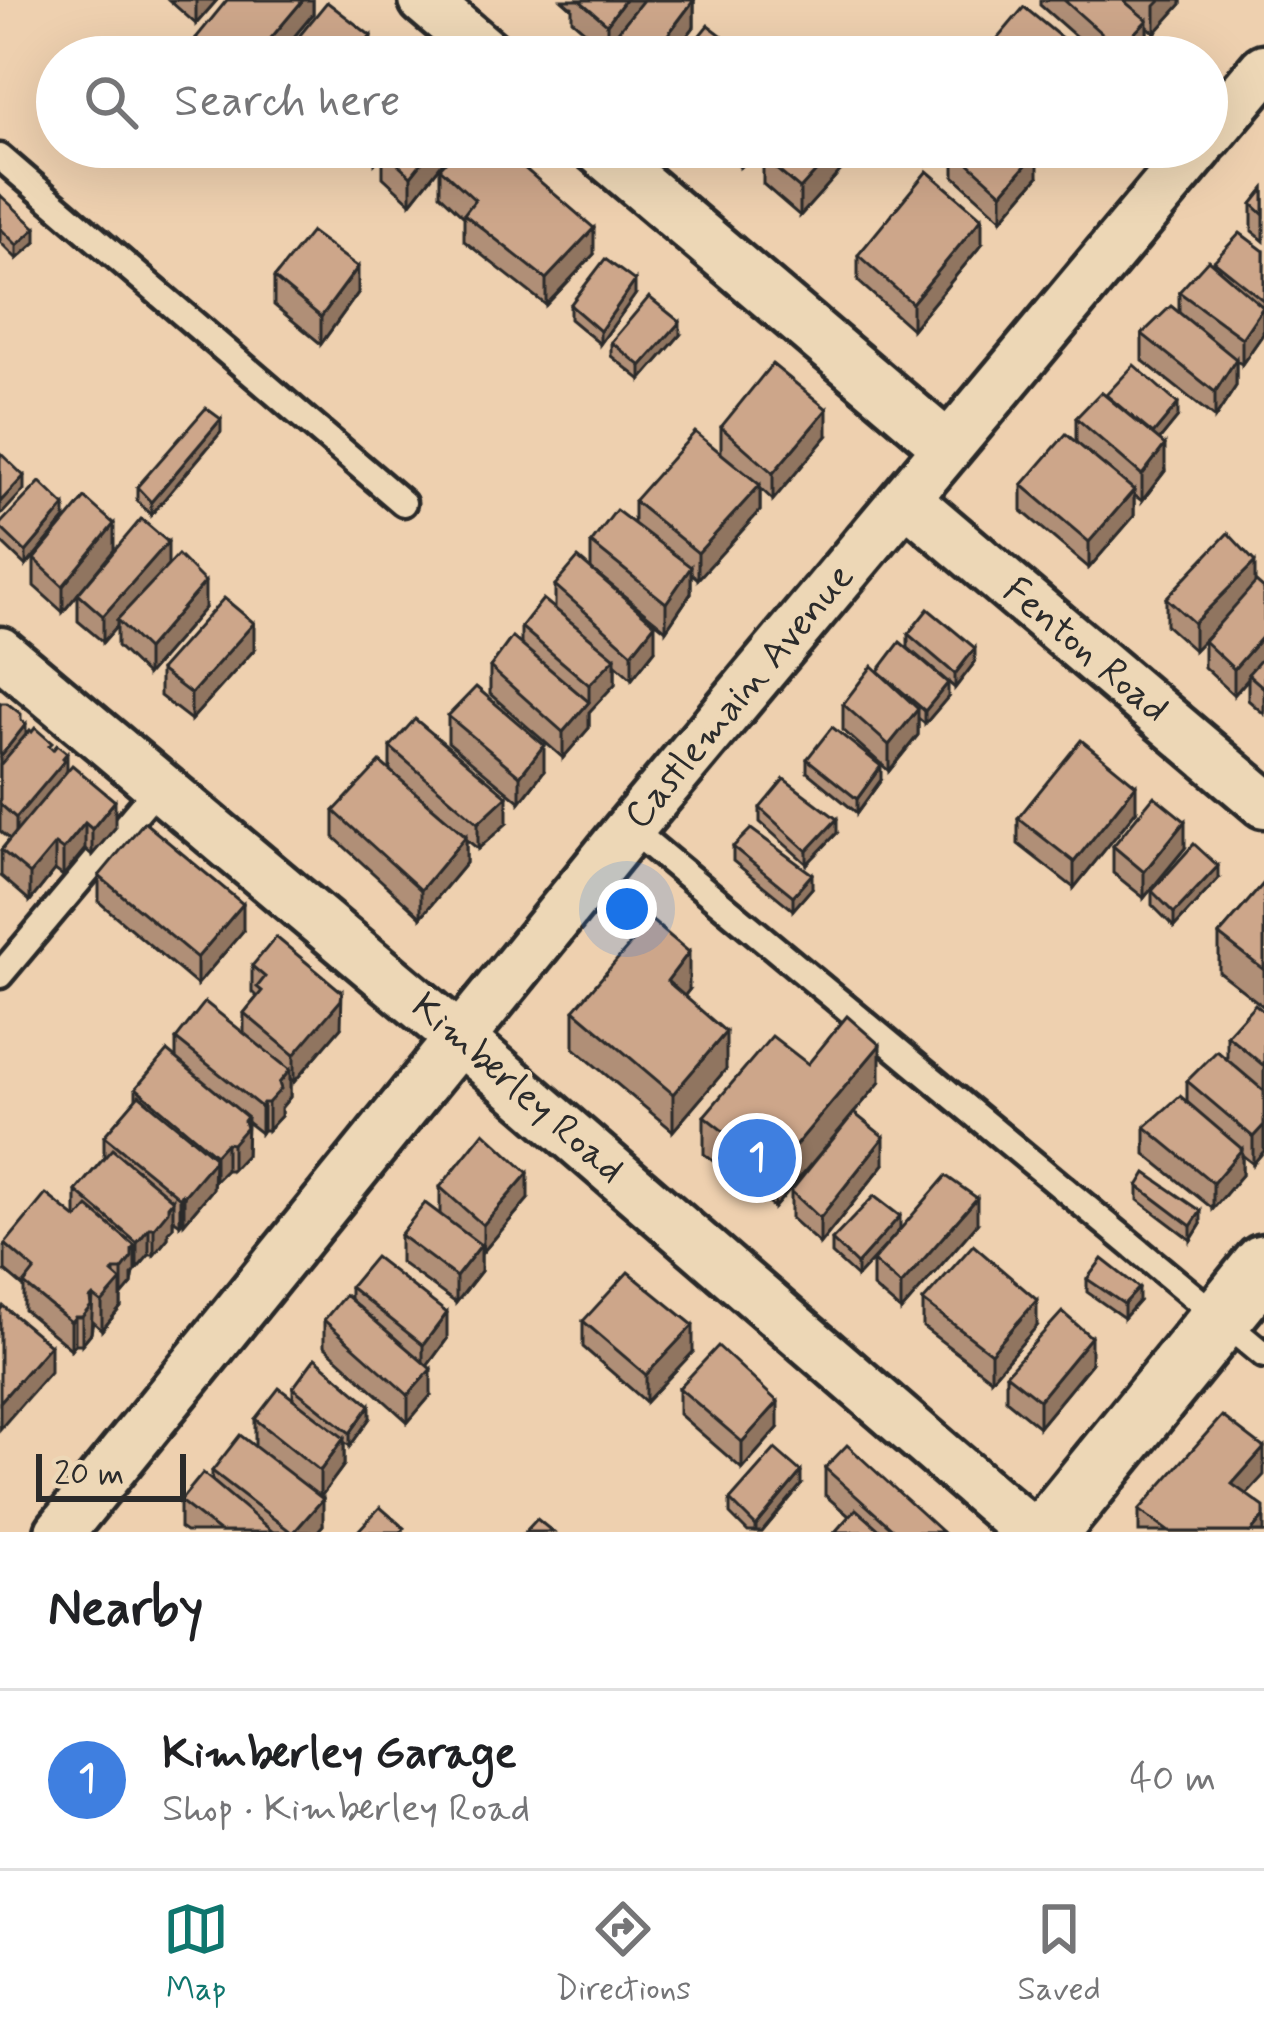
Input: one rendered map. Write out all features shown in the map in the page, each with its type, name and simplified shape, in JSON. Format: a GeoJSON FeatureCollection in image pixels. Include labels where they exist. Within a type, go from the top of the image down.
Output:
{"type":"FeatureCollection","features":[{"type":"Feature","properties":{"kind":"street"},"geometry":{"type":"LineString","coordinates":[[424,0],[466,36]]}},
{"type":"Feature","properties":{"kind":"street"},"geometry":{"type":"LineString","coordinates":[[1228,112],[1264,69]]}},
{"type":"Feature","properties":{"kind":"street"},"geometry":{"type":"LineString","coordinates":[[621,168],[947,446]]}},
{"type":"Feature","properties":{"kind":"street","name":"Castlemain Avenue"},"geometry":{"type":"LineString","coordinates":[[60,1532],[629,828],[1180,168]]}},
{"type":"Feature","properties":{"kind":"street","name":"Fenton Road"},"geometry":{"type":"LineString","coordinates":[[906,500],[1264,803]]}},
{"type":"Feature","properties":{"kind":"street","name":"Kimberley Road"},"geometry":{"type":"LineString","coordinates":[[0,652],[460,1039],[1030,1532]]}},
{"type":"Feature","properties":{"kind":"street"},"geometry":{"type":"LineString","coordinates":[[1047,1532],[1242,1336],[1264,1265]]}},
{"type":"Feature","properties":{"kind":"lane"},"geometry":{"type":"LineString","coordinates":[[0,157],[403,503]]}},
{"type":"Feature","properties":{"kind":"lane"},"geometry":{"type":"LineString","coordinates":[[0,975],[158,787]]}},
{"type":"Feature","properties":{"kind":"lane"},"geometry":{"type":"LineString","coordinates":[[629,828],[1242,1336]]}},
{"type":"Feature","properties":{"kind":"building"},"geometry":{"type":"Polygon","coordinates":[[[227,0],[303,0],[273,36],[198,36],[227,0]]]}},
{"type":"Feature","properties":{"kind":"building"},"geometry":{"type":"Polygon","coordinates":[[[579,0],[625,0],[607,24],[579,0]]]}},
{"type":"Feature","properties":{"kind":"building"},"geometry":{"type":"Polygon","coordinates":[[[643,0],[694,0],[667,36],[615,35],[643,0]]]}},
{"type":"Feature","properties":{"kind":"building"},"geometry":{"type":"Polygon","coordinates":[[[1064,0],[1123,0],[1147,20],[1132,36],[1104,36],[1064,0]]]}},
{"type":"Feature","properties":{"kind":"building"},"geometry":{"type":"Polygon","coordinates":[[[327,2],[371,36],[299,36],[327,2]]]}},
{"type":"Feature","properties":{"kind":"building"},"geometry":{"type":"Polygon","coordinates":[[[1024,7],[1059,36],[1000,36],[1024,7]]]}},
{"type":"Feature","properties":{"kind":"building"},"geometry":{"type":"Polygon","coordinates":[[[708,25],[722,36],[699,36],[708,25]]]}},
{"type":"Feature","properties":{"kind":"building"},"geometry":{"type":"Polygon","coordinates":[[[440,168],[524,168],[594,228],[546,279],[464,214],[475,200],[440,168]]]}},
{"type":"Feature","properties":{"kind":"building"},"geometry":{"type":"Polygon","coordinates":[[[775,168],[819,168],[800,189],[775,168]]]}},
{"type":"Feature","properties":{"kind":"building"},"geometry":{"type":"Polygon","coordinates":[[[974,168],[1023,168],[1002,193],[974,168]]]}},
{"type":"Feature","properties":{"kind":"building"},"geometry":{"type":"Polygon","coordinates":[[[927,171],[982,218],[912,303],[858,255],[927,171]]]}},
{"type":"Feature","properties":{"kind":"building"},"geometry":{"type":"Polygon","coordinates":[[[1264,189],[1264,215],[1252,204],[1264,189]]]}},
{"type":"Feature","properties":{"kind":"building"},"geometry":{"type":"Polygon","coordinates":[[[0,195],[36,228],[17,245],[0,228],[0,195]]]}},
{"type":"Feature","properties":{"kind":"building"},"geometry":{"type":"Polygon","coordinates":[[[311,232],[358,267],[321,317],[274,278],[311,232]]]}},
{"type":"Feature","properties":{"kind":"building"},"geometry":{"type":"Polygon","coordinates":[[[1240,233],[1264,251],[1264,301],[1214,261],[1240,233]]]}},
{"type":"Feature","properties":{"kind":"building"},"geometry":{"type":"Polygon","coordinates":[[[605,259],[635,281],[600,331],[570,305],[605,259]]]}},
{"type":"Feature","properties":{"kind":"building"},"geometry":{"type":"Polygon","coordinates":[[[1208,260],[1263,307],[1242,338],[1179,292],[1208,260]]]}},
{"type":"Feature","properties":{"kind":"building"},"geometry":{"type":"Polygon","coordinates":[[[649,297],[680,322],[641,366],[611,342],[649,297]]]}},
{"type":"Feature","properties":{"kind":"building"},"geometry":{"type":"Polygon","coordinates":[[[1171,306],[1236,359],[1215,392],[1142,334],[1171,306]]]}},
{"type":"Feature","properties":{"kind":"building"},"geometry":{"type":"Polygon","coordinates":[[[772,364],[827,409],[773,473],[721,427],[772,364]]]}},
{"type":"Feature","properties":{"kind":"building"},"geometry":{"type":"Polygon","coordinates":[[[1134,365],[1178,404],[1153,434],[1106,395],[1134,365]]]}},
{"type":"Feature","properties":{"kind":"building"},"geometry":{"type":"Polygon","coordinates":[[[1101,392],[1165,445],[1142,475],[1076,418],[1101,392]]]}},
{"type":"Feature","properties":{"kind":"building"},"geometry":{"type":"Polygon","coordinates":[[[206,408],[221,419],[151,502],[137,487],[206,408]]]}},
{"type":"Feature","properties":{"kind":"building"},"geometry":{"type":"Polygon","coordinates":[[[695,432],[760,485],[698,553],[634,501],[695,432]]]}},
{"type":"Feature","properties":{"kind":"building"},"geometry":{"type":"Polygon","coordinates":[[[1066,434],[1134,490],[1089,542],[1022,485],[1066,434]]]}},
{"type":"Feature","properties":{"kind":"building"},"geometry":{"type":"Polygon","coordinates":[[[0,453],[24,476],[0,502],[0,453]]]}},
{"type":"Feature","properties":{"kind":"building"},"geometry":{"type":"Polygon","coordinates":[[[40,482],[65,506],[26,552],[0,524],[40,482]]]}},
{"type":"Feature","properties":{"kind":"building"},"geometry":{"type":"Polygon","coordinates":[[[85,498],[114,524],[63,586],[34,559],[85,498]]]}},
{"type":"Feature","properties":{"kind":"building"},"geometry":{"type":"Polygon","coordinates":[[[616,510],[691,567],[666,603],[591,543],[616,510]]]}},
{"type":"Feature","properties":{"kind":"building"},"geometry":{"type":"Polygon","coordinates":[[[141,519],[168,542],[103,616],[78,594],[141,519]]]}},
{"type":"Feature","properties":{"kind":"building"},"geometry":{"type":"Polygon","coordinates":[[[1228,533],[1255,562],[1194,623],[1166,598],[1228,533]]]}},
{"type":"Feature","properties":{"kind":"building"},"geometry":{"type":"Polygon","coordinates":[[[178,555],[205,582],[147,649],[117,620],[178,555]]]}},
{"type":"Feature","properties":{"kind":"building"},"geometry":{"type":"Polygon","coordinates":[[[578,558],[655,624],[632,653],[555,585],[578,558]]]}},
{"type":"Feature","properties":{"kind":"building"},"geometry":{"type":"Polygon","coordinates":[[[1256,582],[1264,589],[1264,635],[1234,669],[1204,641],[1256,582]]]}},
{"type":"Feature","properties":{"kind":"building"},"geometry":{"type":"Polygon","coordinates":[[[224,598],[254,623],[191,694],[160,670],[224,598]]]}},
{"type":"Feature","properties":{"kind":"building"},"geometry":{"type":"Polygon","coordinates":[[[543,599],[615,658],[589,685],[521,627],[543,599]]]}},
{"type":"Feature","properties":{"kind":"building"},"geometry":{"type":"Polygon","coordinates":[[[928,609],[975,648],[955,674],[908,634],[928,609]]]}},
{"type":"Feature","properties":{"kind":"building"},"geometry":{"type":"Polygon","coordinates":[[[512,637],[589,702],[563,732],[490,667],[512,637]]]}},
{"type":"Feature","properties":{"kind":"building"},"geometry":{"type":"Polygon","coordinates":[[[900,642],[948,683],[925,711],[878,671],[900,642]]]}},
{"type":"Feature","properties":{"kind":"building"},"geometry":{"type":"Polygon","coordinates":[[[1264,656],[1264,688],[1248,674],[1264,656]]]}},
{"type":"Feature","properties":{"kind":"building"},"geometry":{"type":"Polygon","coordinates":[[[872,666],[918,709],[889,745],[843,704],[872,666]]]}},
{"type":"Feature","properties":{"kind":"building"},"geometry":{"type":"Polygon","coordinates":[[[476,687],[544,745],[520,776],[448,716],[476,687]]]}},
{"type":"Feature","properties":{"kind":"building"},"geometry":{"type":"Polygon","coordinates":[[[0,703],[21,714],[26,724],[0,757],[0,703]]]}},
{"type":"Feature","properties":{"kind":"building"},"geometry":{"type":"Polygon","coordinates":[[[415,719],[507,796],[478,823],[390,747],[415,719]]]}},
{"type":"Feature","properties":{"kind":"building"},"geometry":{"type":"Polygon","coordinates":[[[832,727],[881,766],[857,799],[807,759],[832,727]]]}},
{"type":"Feature","properties":{"kind":"building"},"geometry":{"type":"Polygon","coordinates":[[[35,728],[52,743],[53,750],[57,745],[67,753],[16,818],[0,804],[0,765],[35,728]]]}},
{"type":"Feature","properties":{"kind":"building"},"geometry":{"type":"Polygon","coordinates":[[[1081,740],[1136,785],[1074,862],[1018,818],[1081,740]]]}},
{"type":"Feature","properties":{"kind":"building"},"geometry":{"type":"Polygon","coordinates":[[[380,762],[466,836],[421,890],[334,811],[380,762]]]}},
{"type":"Feature","properties":{"kind":"building"},"geometry":{"type":"Polygon","coordinates":[[[72,765],[115,801],[92,829],[85,823],[63,850],[55,844],[30,874],[1,850],[72,765]]]}},
{"type":"Feature","properties":{"kind":"building"},"geometry":{"type":"Polygon","coordinates":[[[784,779],[837,819],[807,851],[760,808],[784,779]]]}},
{"type":"Feature","properties":{"kind":"building"},"geometry":{"type":"Polygon","coordinates":[[[1154,796],[1185,821],[1144,872],[1113,846],[1154,796]]]}},
{"type":"Feature","properties":{"kind":"building"},"geometry":{"type":"Polygon","coordinates":[[[144,822],[243,904],[197,958],[99,876],[144,822]]]}},
{"type":"Feature","properties":{"kind":"building"},"geometry":{"type":"Polygon","coordinates":[[[751,829],[812,874],[793,896],[733,847],[751,829]]]}},
{"type":"Feature","properties":{"kind":"building"},"geometry":{"type":"Polygon","coordinates":[[[1194,844],[1218,866],[1174,913],[1152,891],[1194,844]]]}},
{"type":"Feature","properties":{"kind":"building"},"geometry":{"type":"Polygon","coordinates":[[[1264,883],[1264,970],[1219,935],[1264,883]]]}},
{"type":"Feature","properties":{"kind":"building"},"geometry":{"type":"Polygon","coordinates":[[[651,920],[689,952],[667,981],[726,1032],[673,1094],[574,1010],[651,920]]]}},
{"type":"Feature","properties":{"kind":"building"},"geometry":{"type":"Polygon","coordinates":[[[276,937],[342,992],[341,1000],[294,1055],[244,1013],[262,991],[257,987],[265,977],[252,966],[276,937]]]}},
{"type":"Feature","properties":{"kind":"building"},"geometry":{"type":"Polygon","coordinates":[[[205,1002],[290,1070],[268,1103],[261,1107],[176,1039],[205,1002]]]}},
{"type":"Feature","properties":{"kind":"building"},"geometry":{"type":"Polygon","coordinates":[[[1255,1004],[1264,1012],[1264,1066],[1227,1035],[1255,1004]]]}},
{"type":"Feature","properties":{"kind":"building"},"geometry":{"type":"Polygon","coordinates":[[[847,1016],[880,1045],[774,1171],[704,1116],[772,1036],[808,1064],[847,1016]]]}},
{"type":"Feature","properties":{"kind":"building"},"geometry":{"type":"Polygon","coordinates":[[[167,1051],[247,1117],[246,1128],[215,1155],[136,1088],[167,1051]]]}},
{"type":"Feature","properties":{"kind":"building"},"geometry":{"type":"Polygon","coordinates":[[[1217,1051],[1264,1091],[1264,1125],[1253,1137],[1187,1081],[1217,1051]]]}},
{"type":"Feature","properties":{"kind":"building"},"geometry":{"type":"Polygon","coordinates":[[[139,1095],[214,1157],[180,1198],[104,1136],[139,1095]]]}},
{"type":"Feature","properties":{"kind":"building"},"geometry":{"type":"Polygon","coordinates":[[[1180,1096],[1242,1149],[1213,1183],[1145,1127],[1180,1096]]]}},
{"type":"Feature","properties":{"kind":"building"},"geometry":{"type":"Polygon","coordinates":[[[854,1113],[884,1137],[820,1218],[791,1191],[854,1113]]]}},
{"type":"Feature","properties":{"kind":"building"},"geometry":{"type":"Polygon","coordinates":[[[484,1132],[528,1173],[483,1225],[440,1187],[484,1132]]]}},
{"type":"Feature","properties":{"kind":"building"},"geometry":{"type":"Polygon","coordinates":[[[112,1149],[173,1200],[137,1243],[76,1191],[112,1149]]]}},
{"type":"Feature","properties":{"kind":"building"},"geometry":{"type":"Polygon","coordinates":[[[1146,1173],[1201,1211],[1191,1226],[1138,1186],[1146,1173]]]}},
{"type":"Feature","properties":{"kind":"building"},"geometry":{"type":"Polygon","coordinates":[[[946,1176],[977,1198],[901,1285],[873,1261],[946,1176]]]}},
{"type":"Feature","properties":{"kind":"building"},"geometry":{"type":"Polygon","coordinates":[[[46,1194],[77,1219],[88,1207],[135,1246],[122,1270],[112,1273],[121,1281],[102,1303],[93,1296],[82,1317],[71,1322],[24,1284],[35,1270],[5,1244],[46,1194]]]}},
{"type":"Feature","properties":{"kind":"building"},"geometry":{"type":"Polygon","coordinates":[[[874,1196],[900,1216],[857,1264],[832,1240],[874,1196]]]}},
{"type":"Feature","properties":{"kind":"building"},"geometry":{"type":"Polygon","coordinates":[[[425,1203],[481,1245],[456,1277],[400,1235],[425,1203]]]}},
{"type":"Feature","properties":{"kind":"building"},"geometry":{"type":"Polygon","coordinates":[[[973,1245],[1037,1300],[991,1353],[923,1301],[973,1245]]]}},
{"type":"Feature","properties":{"kind":"building"},"geometry":{"type":"Polygon","coordinates":[[[375,1257],[447,1313],[423,1345],[350,1287],[375,1257]]]}},
{"type":"Feature","properties":{"kind":"building"},"geometry":{"type":"Polygon","coordinates":[[[1102,1259],[1139,1288],[1124,1304],[1087,1279],[1102,1259]]]}},
{"type":"Feature","properties":{"kind":"building"},"geometry":{"type":"Polygon","coordinates":[[[628,1272],[693,1325],[646,1375],[583,1321],[628,1272]]]}},
{"type":"Feature","properties":{"kind":"building"},"geometry":{"type":"Polygon","coordinates":[[[345,1295],[431,1369],[408,1395],[324,1320],[345,1295]]]}},
{"type":"Feature","properties":{"kind":"building"},"geometry":{"type":"Polygon","coordinates":[[[3,1306],[50,1345],[0,1402],[0,1310],[3,1306]]]}},
{"type":"Feature","properties":{"kind":"building"},"geometry":{"type":"Polygon","coordinates":[[[1062,1312],[1091,1337],[1039,1400],[1006,1374],[1062,1312]]]}},
{"type":"Feature","properties":{"kind":"building"},"geometry":{"type":"Polygon","coordinates":[[[718,1346],[778,1402],[742,1442],[679,1388],[718,1346]]]}},
{"type":"Feature","properties":{"kind":"building"},"geometry":{"type":"Polygon","coordinates":[[[315,1358],[370,1405],[350,1433],[293,1388],[315,1358]]]}},
{"type":"Feature","properties":{"kind":"building"},"geometry":{"type":"Polygon","coordinates":[[[279,1388],[344,1438],[320,1471],[255,1419],[279,1388]]]}},
{"type":"Feature","properties":{"kind":"building"},"geometry":{"type":"Polygon","coordinates":[[[1222,1416],[1264,1448],[1232,1484],[1264,1507],[1264,1516],[1251,1532],[1169,1532],[1139,1510],[1222,1416]]]}},
{"type":"Feature","properties":{"kind":"building"},"geometry":{"type":"Polygon","coordinates":[[[240,1435],[323,1499],[294,1532],[212,1471],[240,1435]]]}},
{"type":"Feature","properties":{"kind":"building"},"geometry":{"type":"Polygon","coordinates":[[[847,1445],[942,1532],[896,1532],[825,1468],[847,1445]]]}},
{"type":"Feature","properties":{"kind":"building"},"geometry":{"type":"Polygon","coordinates":[[[775,1449],[801,1472],[756,1526],[730,1500],[775,1449]]]}},
{"type":"Feature","properties":{"kind":"building"},"geometry":{"type":"Polygon","coordinates":[[[203,1473],[273,1532],[220,1532],[180,1501],[203,1473]]]}},
{"type":"Feature","properties":{"kind":"building"},"geometry":{"type":"Polygon","coordinates":[[[380,1507],[404,1528],[401,1532],[357,1532],[380,1507]]]}},
{"type":"Feature","properties":{"kind":"building"},"geometry":{"type":"Polygon","coordinates":[[[856,1509],[882,1532],[835,1532],[856,1509]]]}},
{"type":"Feature","properties":{"kind":"building"},"geometry":{"type":"Polygon","coordinates":[[[537,1519],[553,1532],[525,1532],[537,1519]]]}},
{"type":"Feature","properties":{"kind":"place","name":"Kimberley Garage"},"geometry":{"type":"Point","coordinates":[757,1158]}}]}
